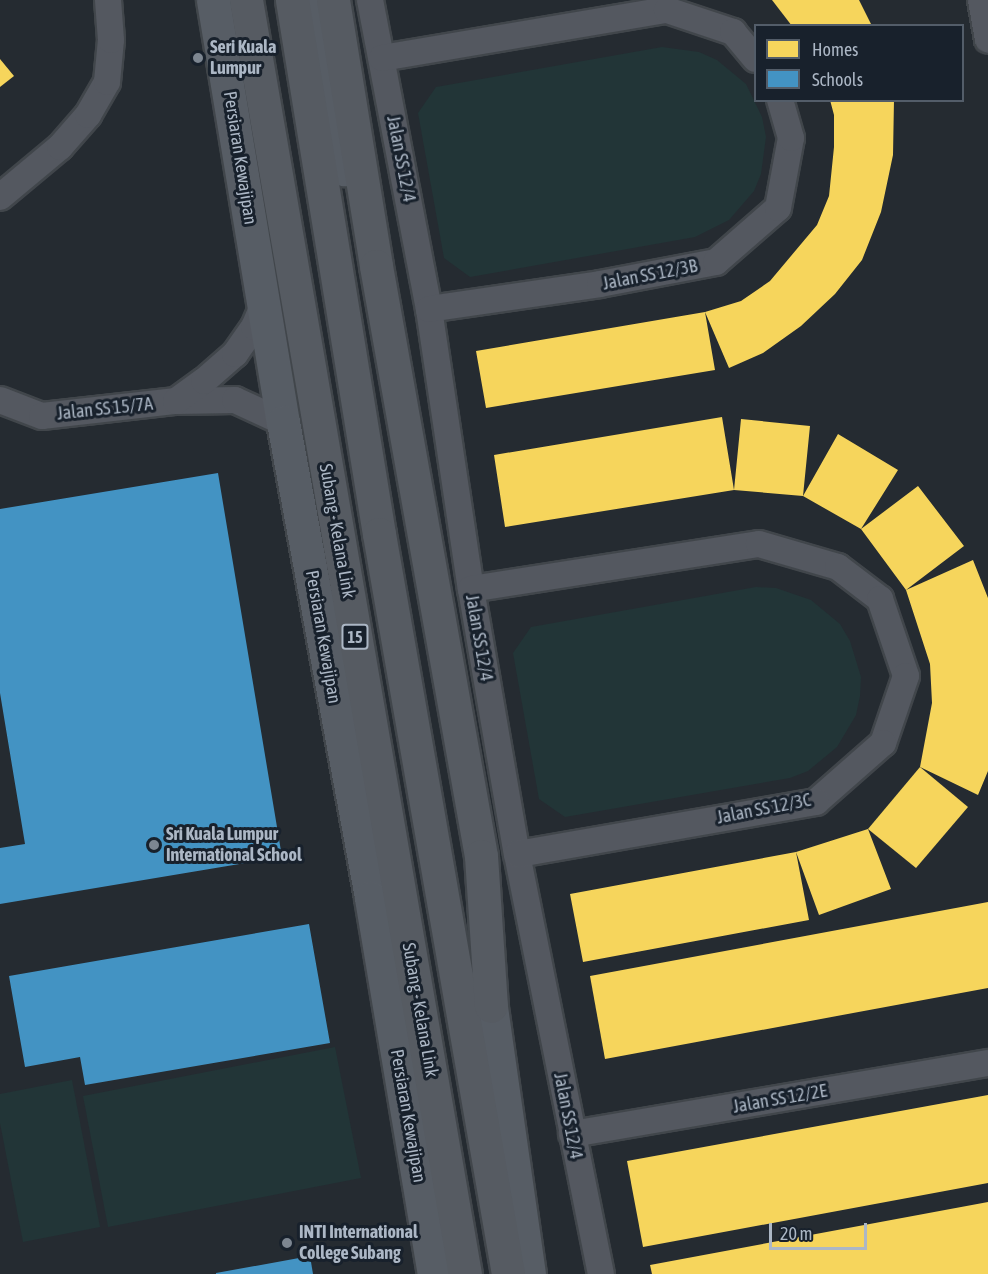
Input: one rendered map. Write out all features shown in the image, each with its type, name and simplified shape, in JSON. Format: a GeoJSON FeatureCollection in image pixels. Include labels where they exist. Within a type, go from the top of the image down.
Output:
{"type":"FeatureCollection","features":[{"type":"Feature","properties":{"kind":"main road","name":"Persiaran Kewajipan"},"geometry":{"type":"LineString","coordinates":[[213,0],[283,422],[371,898],[434,1274]]}},
{"type":"Feature","properties":{"kind":"main road","name":"Subang - Kelana Link"},"geometry":{"type":"LineString","coordinates":[[246,0],[465,1274]]}},
{"type":"Feature","properties":{"kind":"main road","name":"15"},"geometry":{"type":"LineString","coordinates":[[292,0],[379,534],[508,1274]]}},
{"type":"Feature","properties":{"kind":"main road"},"geometry":{"type":"LineString","coordinates":[[314,0],[440,678],[469,852],[529,1274]]}},
{"type":"Feature","properties":{"kind":"main road"},"geometry":{"type":"LineString","coordinates":[[333,0],[376,266],[481,856],[491,1006]]}},
{"type":"Feature","properties":{"kind":"street"},"geometry":{"type":"LineString","coordinates":[[0,197],[60,147],[88,115],[107,82],[111,40],[108,0]]}},
{"type":"Feature","properties":{"kind":"street","name":"Jalan SS 12/4"},"geometry":{"type":"LineString","coordinates":[[370,0],[429,309],[471,589],[517,854],[601,1274]]}},
{"type":"Feature","properties":{"kind":"street"},"geometry":{"type":"LineString","coordinates":[[981,0],[988,39]]}},
{"type":"Feature","properties":{"kind":"street"},"geometry":{"type":"LineString","coordinates":[[382,58],[667,10],[732,32],[754,57]]}},
{"type":"Feature","properties":{"kind":"street","name":"Jalan SS 12/3B"},"geometry":{"type":"LineString","coordinates":[[429,309],[600,284],[716,262],[778,208],[791,138],[781,102]]}},
{"type":"Feature","properties":{"kind":"street","name":"Jalan SS 15/7A"},"geometry":{"type":"LineString","coordinates":[[176,401],[204,381],[235,354],[254,327],[264,303]]}},
{"type":"Feature","properties":{"kind":"street","name":"Jalan SS 15/7A"},"geometry":{"type":"LineString","coordinates":[[0,400],[42,416],[176,401],[235,400],[283,422]]}},
{"type":"Feature","properties":{"kind":"street","name":"Jalan SS 12/3C"},"geometry":{"type":"LineString","coordinates":[[471,589],[759,544],[838,567],[880,599],[906,676],[883,742],[816,802],[517,854]]}},
{"type":"Feature","properties":{"kind":"street","name":"Jalan SS 12/2E"},"geometry":{"type":"LineString","coordinates":[[572,1134],[988,1063]]}},
{"type":"Feature","properties":{"kind":"shaded area"},"geometry":{"type":"Polygon","coordinates":[[[662,47],[699,52],[717,60],[746,84],[762,117],[766,137],[761,174],[754,191],[729,220],[695,237],[470,277],[444,258],[418,113],[436,87],[662,47]]]}},
{"type":"Feature","properties":{"kind":"shaded area"},"geometry":{"type":"Polygon","coordinates":[[[756,587],[776,588],[811,600],[840,624],[850,641],[861,677],[860,696],[856,715],[837,747],[808,771],[790,778],[565,817],[539,799],[513,653],[531,627],[756,587]]]}},
{"type":"Feature","properties":{"kind":"shaded area"},"geometry":{"type":"Polygon","coordinates":[[[335,1047],[361,1178],[108,1227],[83,1096],[335,1047]]]}},
{"type":"Feature","properties":{"kind":"shaded area"},"geometry":{"type":"Polygon","coordinates":[[[72,1080],[100,1227],[23,1242],[0,1123],[0,1094],[72,1080]]]}},
{"type":"Feature","properties":{"kind":"building: Homes"},"geometry":{"type":"Polygon","coordinates":[[[772,0],[859,0],[871,24],[790,24],[772,0]]]}},
{"type":"Feature","properties":{"kind":"building: Homes"},"geometry":{"type":"Polygon","coordinates":[[[0,59],[14,76],[0,87],[0,59]]]}},
{"type":"Feature","properties":{"kind":"building: Homes"},"geometry":{"type":"Polygon","coordinates":[[[831,102],[894,102],[893,155],[881,212],[862,260],[835,294],[801,326],[763,353],[729,368],[705,312],[741,301],[770,281],[817,225],[829,196],[834,147],[834,115],[831,102]]]}},
{"type":"Feature","properties":{"kind":"building: Homes"},"geometry":{"type":"Polygon","coordinates":[[[705,312],[715,370],[486,408],[476,351],[705,312]]]}},
{"type":"Feature","properties":{"kind":"building: Homes"},"geometry":{"type":"Polygon","coordinates":[[[722,417],[734,490],[505,527],[494,455],[722,417]]]}},
{"type":"Feature","properties":{"kind":"building: Homes"},"geometry":{"type":"Polygon","coordinates":[[[741,419],[810,426],[803,496],[734,490],[741,419]]]}},
{"type":"Feature","properties":{"kind":"building: Homes"},"geometry":{"type":"Polygon","coordinates":[[[838,434],[898,470],[861,529],[803,496],[838,434]]]}},
{"type":"Feature","properties":{"kind":"building: Homes"},"geometry":{"type":"Polygon","coordinates":[[[918,486],[964,546],[906,590],[861,529],[918,486]]]}},
{"type":"Feature","properties":{"kind":"building: Homes"},"geometry":{"type":"Polygon","coordinates":[[[973,560],[988,598],[988,771],[978,795],[920,767],[932,703],[930,664],[906,590],[973,560]]]}},
{"type":"Feature","properties":{"kind":"building: Homes"},"geometry":{"type":"Polygon","coordinates":[[[920,767],[968,807],[916,868],[868,829],[920,767]]]}},
{"type":"Feature","properties":{"kind":"building: Homes"},"geometry":{"type":"Polygon","coordinates":[[[868,829],[891,889],[819,915],[796,852],[868,829]]]}},
{"type":"Feature","properties":{"kind":"building: Homes"},"geometry":{"type":"Polygon","coordinates":[[[796,852],[809,920],[583,962],[570,894],[796,852]]]}},
{"type":"Feature","properties":{"kind":"building: Homes"},"geometry":{"type":"Polygon","coordinates":[[[988,902],[988,988],[605,1059],[590,976],[988,902]]]}},
{"type":"Feature","properties":{"kind":"building: Homes"},"geometry":{"type":"Polygon","coordinates":[[[988,1095],[988,1183],[643,1247],[627,1161],[988,1095]]]}},
{"type":"Feature","properties":{"kind":"building: Homes"},"geometry":{"type":"Polygon","coordinates":[[[988,1202],[988,1274],[652,1274],[650,1265],[988,1202]]]}},
{"type":"Feature","properties":{"kind":"building: Schools"},"geometry":{"type":"Polygon","coordinates":[[[218,473],[282,857],[0,904],[0,848],[25,844],[0,693],[0,509],[218,473]]]}},
{"type":"Feature","properties":{"kind":"building: Schools"},"geometry":{"type":"Polygon","coordinates":[[[309,924],[330,1043],[85,1085],[80,1057],[25,1067],[9,976],[309,924]]]}},
{"type":"Feature","properties":{"kind":"building: Schools"},"geometry":{"type":"Polygon","coordinates":[[[310,1256],[313,1274],[216,1274],[216,1273],[310,1256]]]}},
{"type":"Feature","properties":{"kind":"place","name":"Seri Kuala Lumpur"},"geometry":{"type":"Point","coordinates":[198,58]}},
{"type":"Feature","properties":{"kind":"place","name":"Sri Kuala Lumpur International School"},"geometry":{"type":"Point","coordinates":[154,845]}},
{"type":"Feature","properties":{"kind":"place","name":"INTI International College Subang"},"geometry":{"type":"Point","coordinates":[287,1243]}}]}
